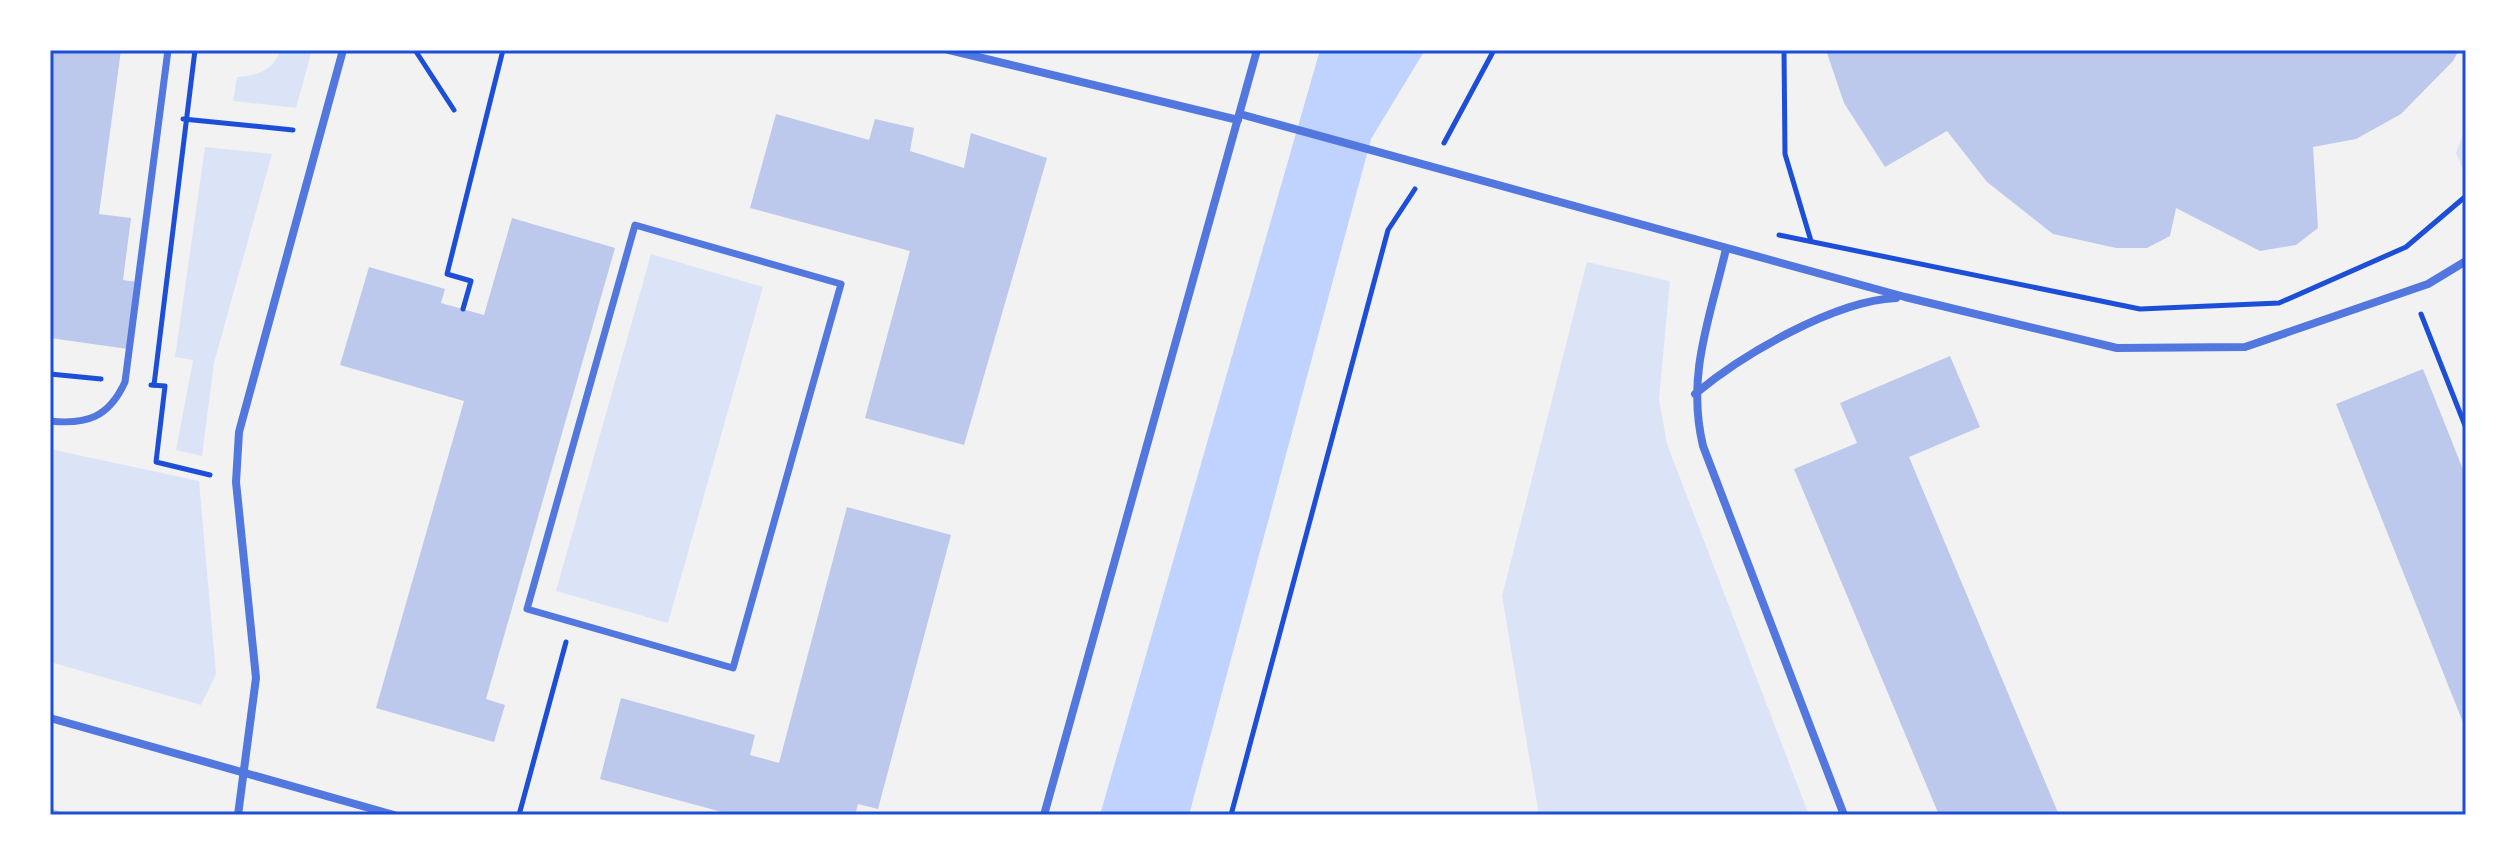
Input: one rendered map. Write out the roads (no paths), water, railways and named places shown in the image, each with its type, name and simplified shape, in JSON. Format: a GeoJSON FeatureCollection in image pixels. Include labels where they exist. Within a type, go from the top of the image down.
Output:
{"type":"FeatureCollection","features":[{"type":"Feature","properties":{"kind":"street"},"geometry":{"type":"LineString","coordinates":[[50,421],[73,424],[102,414],[116,402],[125,382],[168,50]]}},
{"type":"Feature","properties":{"kind":"street"},"geometry":{"type":"LineString","coordinates":[[238,815],[256,678],[236,482],[239,432],[343,50]]}},
{"type":"Feature","properties":{"kind":"street"},"geometry":{"type":"LineString","coordinates":[[949,50],[1294,129],[1905,297],[2117,348],[2245,347],[2428,284],[2466,261]]}},
{"type":"Feature","properties":{"kind":"street"},"geometry":{"type":"LineString","coordinates":[[1044,815],[1257,50]]}},
{"type":"Feature","properties":{"kind":"street"},"geometry":{"type":"LineString","coordinates":[[635,225],[841,284],[733,668],[571,622],[527,609],[635,225]]}},
{"type":"Feature","properties":{"kind":"street"},"geometry":{"type":"LineString","coordinates":[[1726,249],[1694,395],[1703,446],[1844,815]]}},
{"type":"Feature","properties":{"kind":"street"},"geometry":{"type":"LineString","coordinates":[[1694,395],[1741,360],[1846,305],[1870,299],[1905,297]]}},
{"type":"Feature","properties":{"kind":"street"},"geometry":{"type":"LineString","coordinates":[[50,718],[394,815]]}},
{"type":"Feature","properties":{"kind":"water"},"geometry":{"type":"Polygon","coordinates":[[[1320,50],[1425,50],[1371,139],[1189,815],[1100,815],[1320,50]]]}}]}
